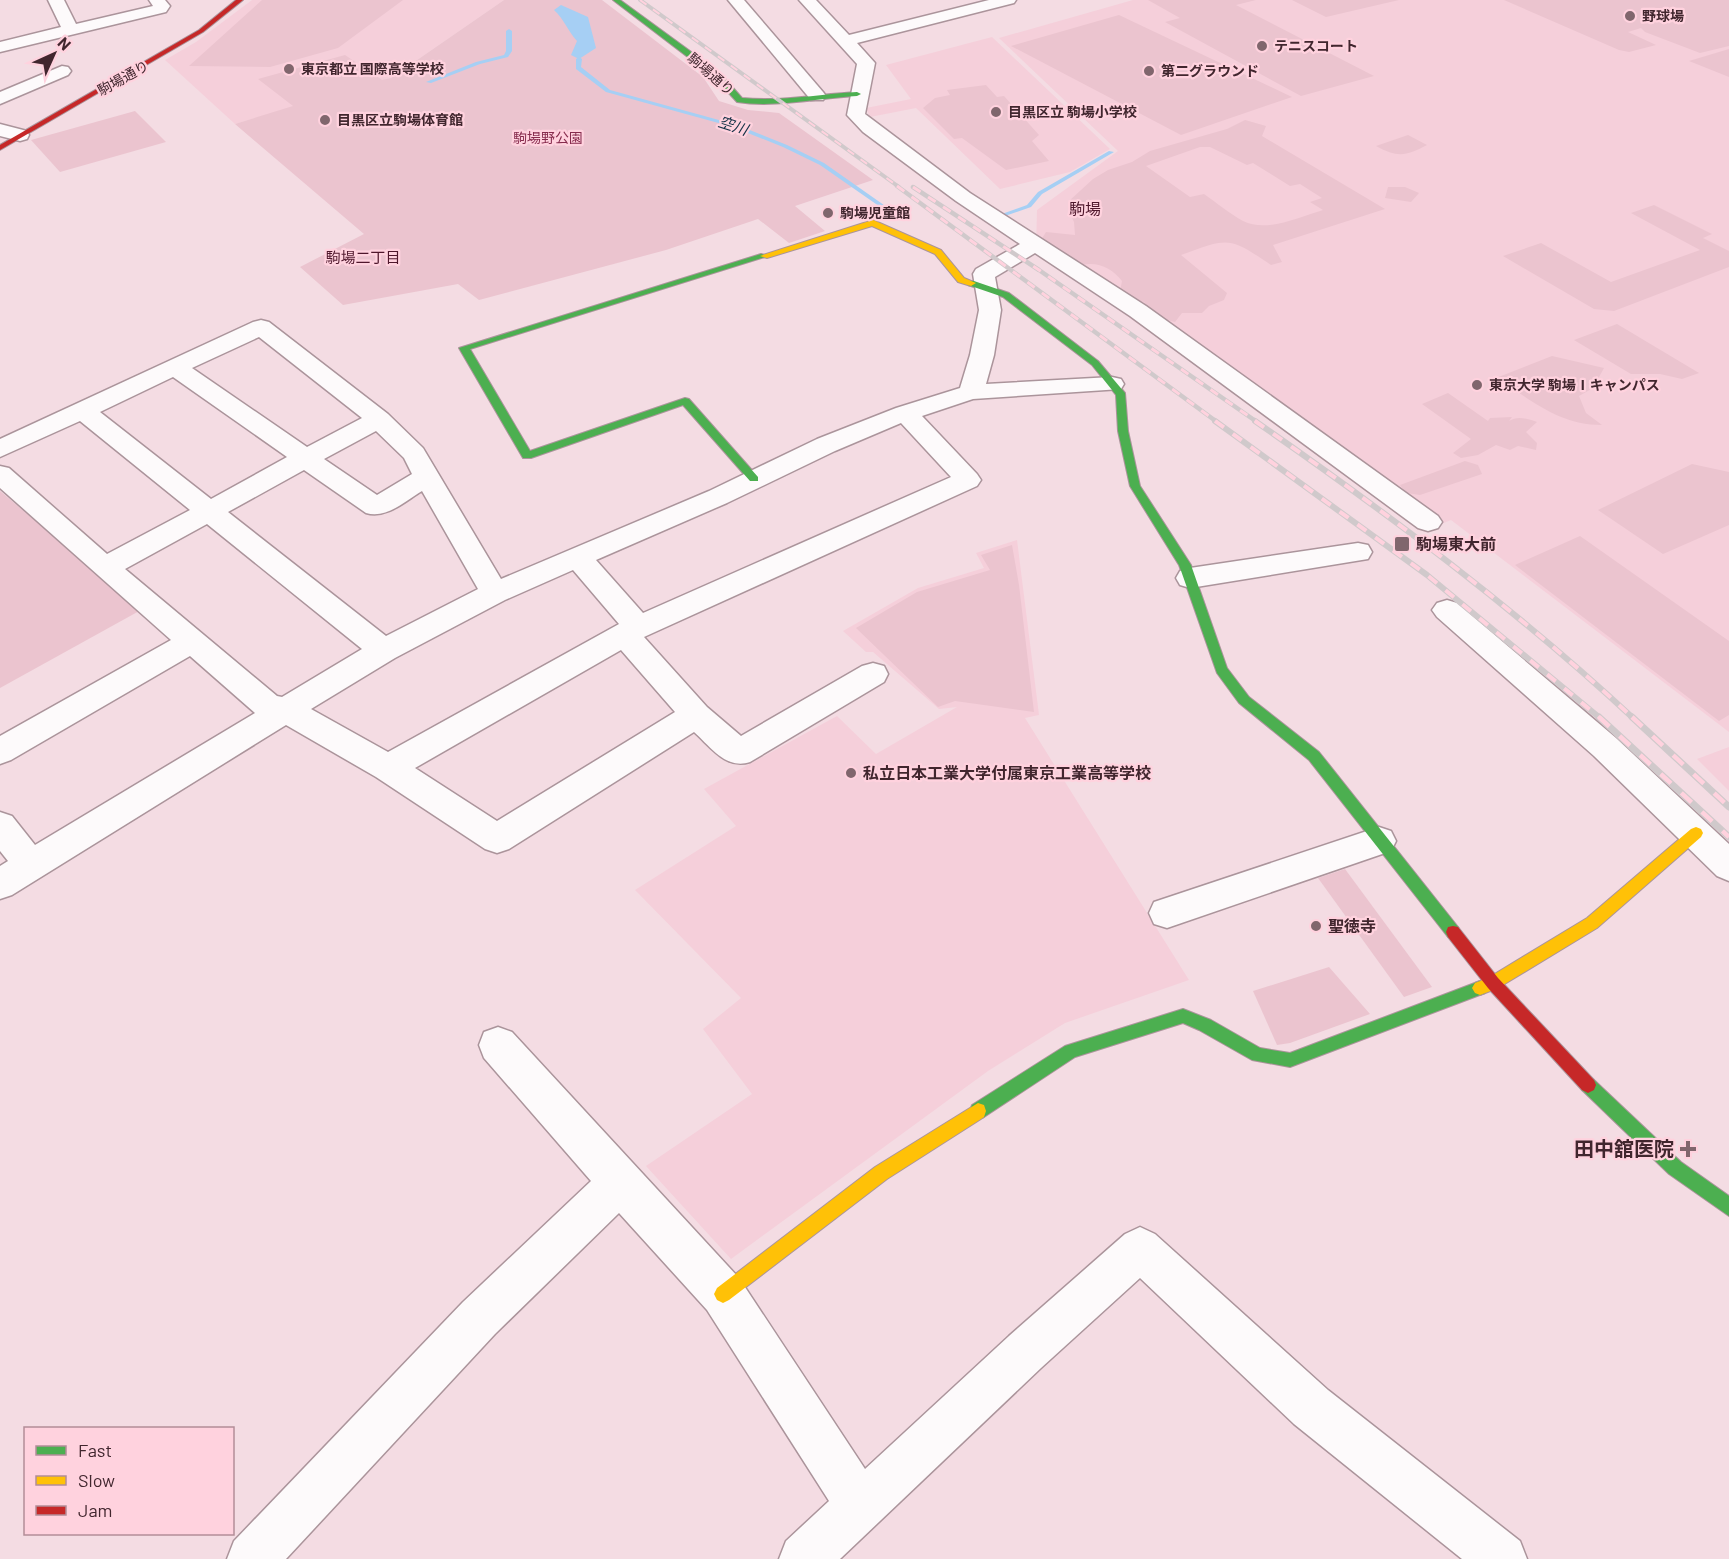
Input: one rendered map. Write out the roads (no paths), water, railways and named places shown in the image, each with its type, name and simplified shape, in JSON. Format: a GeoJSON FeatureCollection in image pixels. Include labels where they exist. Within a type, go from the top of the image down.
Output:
{"type":"FeatureCollection","features":[{"type":"Feature","properties":{"kind":"street"},"geometry":{"type":"LineString","coordinates":[[56,0],[71,30]]}},
{"type":"Feature","properties":{"kind":"street"},"geometry":{"type":"LineString","coordinates":[[0,47],[160,9],[162,6],[157,0]]}},
{"type":"Feature","properties":{"kind":"street","name":"駒場通り"},"geometry":{"type":"LineString","coordinates":[[0,148],[192,37],[240,0]]}},
{"type":"Feature","properties":{"kind":"street","name":"駒場通り"},"geometry":{"type":"LineString","coordinates":[[616,0],[717,75],[740,100],[769,103],[817,96],[857,94]]}},
{"type":"Feature","properties":{"kind":"street"},"geometry":{"type":"LineString","coordinates":[[736,0],[817,96]]}},
{"type":"Feature","properties":{"kind":"street"},"geometry":{"type":"LineString","coordinates":[[807,0],[866,63],[868,70],[857,94],[856,115],[870,128],[963,198],[1147,317],[1428,522]]}},
{"type":"Feature","properties":{"kind":"street"},"geometry":{"type":"LineString","coordinates":[[845,41],[1008,0]]}},
{"type":"Feature","properties":{"kind":"street"},"geometry":{"type":"LineString","coordinates":[[0,64],[29,52],[17,43]]}},
{"type":"Feature","properties":{"kind":"street"},"geometry":{"type":"LineString","coordinates":[[0,99],[62,71]]}},
{"type":"Feature","properties":{"kind":"street"},"geometry":{"type":"LineString","coordinates":[[0,130],[20,135]]}},
{"type":"Feature","properties":{"kind":"street"},"geometry":{"type":"LineString","coordinates":[[754,479],[685,401],[527,456],[464,348],[873,224],[938,252],[961,280],[1006,295],[1095,363],[1121,395],[1123,431],[1135,486],[1185,565],[1221,670],[1244,700],[1314,756],[1379,841],[1493,982],[1569,1066],[1675,1168],[1729,1207]]}},
{"type":"Feature","properties":{"kind":"street"},"geometry":{"type":"LineString","coordinates":[[970,392],[982,355],[990,310],[984,274],[1025,251],[1032,243]]}},
{"type":"Feature","properties":{"kind":"street"},"geometry":{"type":"LineString","coordinates":[[0,449],[261,327],[379,419],[414,454],[495,593]]}},
{"type":"Feature","properties":{"kind":"street"},"geometry":{"type":"LineString","coordinates":[[174,367],[376,507],[426,477]]}},
{"type":"Feature","properties":{"kind":"street"},"geometry":{"type":"LineString","coordinates":[[0,884],[384,650],[495,593],[578,558],[826,445],[904,413],[970,392],[1113,384]]}},
{"type":"Feature","properties":{"kind":"street"},"geometry":{"type":"LineString","coordinates":[[81,410],[384,650]]}},
{"type":"Feature","properties":{"kind":"street"},"geometry":{"type":"LineString","coordinates":[[388,768],[632,631],[968,480],[935,442],[904,413]]}},
{"type":"Feature","properties":{"kind":"street"},"geometry":{"type":"LineString","coordinates":[[105,567],[379,419]]}},
{"type":"Feature","properties":{"kind":"street"},"geometry":{"type":"LineString","coordinates":[[0,474],[267,705],[286,710],[388,768],[497,839],[696,715]]}},
{"type":"Feature","properties":{"kind":"street"},"geometry":{"type":"LineString","coordinates":[[1190,578],[1358,552]]}},
{"type":"Feature","properties":{"kind":"street"},"geometry":{"type":"LineString","coordinates":[[578,558],[696,715],[738,753],[873,674]]}},
{"type":"Feature","properties":{"kind":"street"},"geometry":{"type":"LineString","coordinates":[[1447,610],[1605,747],[1729,866]]}},
{"type":"Feature","properties":{"kind":"street"},"geometry":{"type":"LineString","coordinates":[[0,751],[192,642]]}},
{"type":"Feature","properties":{"kind":"street"},"geometry":{"type":"LineString","coordinates":[[0,826],[30,864]]}},
{"type":"Feature","properties":{"kind":"street"},"geometry":{"type":"LineString","coordinates":[[723,1294],[881,1173],[1071,1051],[1183,1016],[1206,1025],[1258,1055],[1290,1060],[1493,982],[1592,923],[1696,833]]}},
{"type":"Feature","properties":{"kind":"street"},"geometry":{"type":"LineString","coordinates":[[1167,913],[1379,841]]}},
{"type":"Feature","properties":{"kind":"street"},"geometry":{"type":"LineString","coordinates":[[498,1045],[620,1183],[723,1294],[860,1505]]}},
{"type":"Feature","properties":{"kind":"street"},"geometry":{"type":"LineString","coordinates":[[252,1559],[479,1318],[620,1183]]}},
{"type":"Feature","properties":{"kind":"street"},"geometry":{"type":"LineString","coordinates":[[804,1559],[1025,1352],[1140,1249],[1311,1407],[1502,1559]]}},
{"type":"Feature","properties":{"kind":"water"},"geometry":{"type":"Polygon","coordinates":[[[561,5],[588,17],[596,48],[579,59],[571,55],[577,41],[554,10],[561,5]]]}},
{"type":"Feature","properties":{"kind":"waterway"},"geometry":{"type":"LineString","coordinates":[[429,82],[478,63],[506,56],[509,51],[509,31]]}},
{"type":"Feature","properties":{"kind":"waterway","name":"空川"},"geometry":{"type":"LineString","coordinates":[[579,59],[578,68],[608,91],[735,126],[785,146],[822,164],[888,210]]}},
{"type":"Feature","properties":{"kind":"waterway","name":"空川"},"geometry":{"type":"LineString","coordinates":[[1002,215],[1029,206],[1040,193],[1111,152]]}},
{"type":"Feature","properties":{"kind":"railway"},"geometry":{"type":"LineString","coordinates":[[640,0],[899,187]]}},
{"type":"Feature","properties":{"kind":"railway"},"geometry":{"type":"LineString","coordinates":[[897,186],[1217,422]]}},
{"type":"Feature","properties":{"kind":"railway"},"geometry":{"type":"LineString","coordinates":[[913,187],[1039,270],[1257,422]]}},
{"type":"Feature","properties":{"kind":"railway"},"geometry":{"type":"LineString","coordinates":[[1215,421],[1427,575],[1600,718]]}},
{"type":"Feature","properties":{"kind":"railway"},"geometry":{"type":"LineString","coordinates":[[1255,421],[1450,563],[1497,600],[1633,718]]}},
{"type":"Feature","properties":{"kind":"railway"},"geometry":{"type":"LineString","coordinates":[[1599,717],[1729,837]]}},
{"type":"Feature","properties":{"kind":"railway"},"geometry":{"type":"LineString","coordinates":[[1632,717],[1729,807]]}},
{"type":"Feature","properties":{"kind":"place","name":"野球場"},"geometry":{"type":"Point","coordinates":[1630,16]}},
{"type":"Feature","properties":{"kind":"place","name":"テニスコート"},"geometry":{"type":"Point","coordinates":[1262,46]}},
{"type":"Feature","properties":{"kind":"place","name":"東京都立 国際高等学校"},"geometry":{"type":"Point","coordinates":[289,69]}},
{"type":"Feature","properties":{"kind":"place","name":"第二グラウンド"},"geometry":{"type":"Point","coordinates":[1149,71]}},
{"type":"Feature","properties":{"kind":"place","name":"目黒区立 駒場小学校"},"geometry":{"type":"Point","coordinates":[996,112]}},
{"type":"Feature","properties":{"kind":"place","name":"目黒区立駒場体育館"},"geometry":{"type":"Point","coordinates":[325,120]}},
{"type":"Feature","properties":{"kind":"place","name":"駒場児童館"},"geometry":{"type":"Point","coordinates":[828,213]}},
{"type":"Feature","properties":{"kind":"place","name":"東京大学 駒場Ⅰキャンパス"},"geometry":{"type":"Point","coordinates":[1477,385]}},
{"type":"Feature","properties":{"kind":"place","name":"駒場東大前"},"geometry":{"type":"Point","coordinates":[1402,544]}},
{"type":"Feature","properties":{"kind":"place","name":"私立日本工業大学付属東京工業高等学校"},"geometry":{"type":"Point","coordinates":[851,773]}},
{"type":"Feature","properties":{"kind":"place","name":"聖徳寺"},"geometry":{"type":"Point","coordinates":[1316,926]}},
{"type":"Feature","properties":{"kind":"place","name":"田中舘医院"},"geometry":{"type":"Point","coordinates":[1688,1149]}},
{"type":"Feature","properties":{"kind":"district","name":"駒場"},"geometry":{"type":"Point","coordinates":[1085,209]}},
{"type":"Feature","properties":{"kind":"district","name":"駒場二丁目"},"geometry":{"type":"Point","coordinates":[363,258]}},
{"type":"Feature","properties":{"kind":"park label","name":"駒場野公園"},"geometry":{"type":"Point","coordinates":[548,138]}}]}
